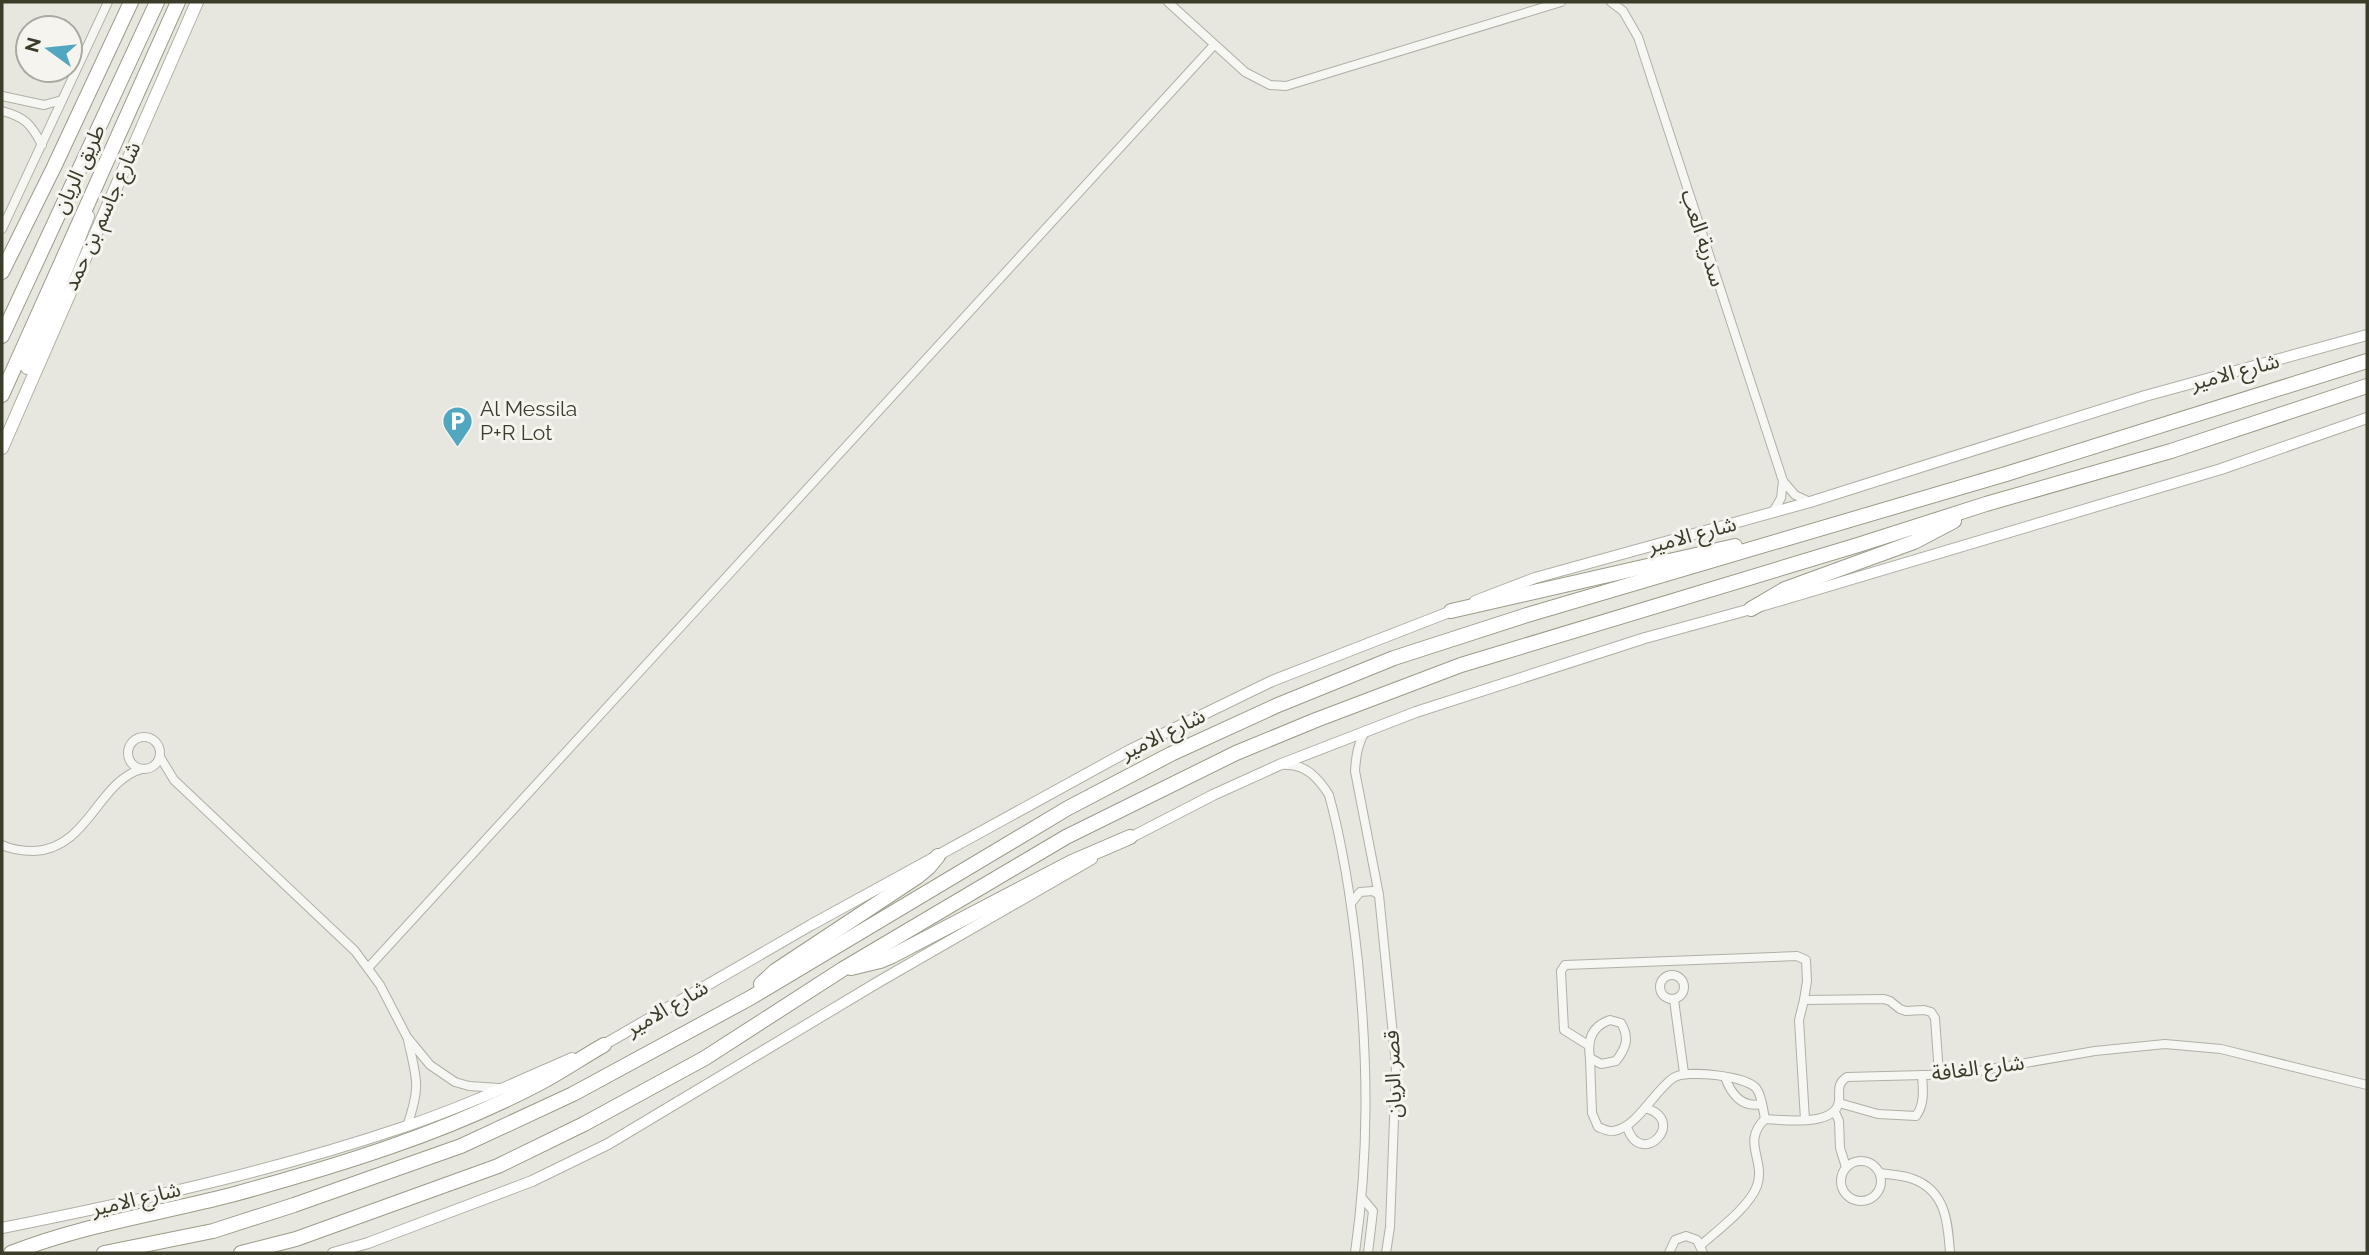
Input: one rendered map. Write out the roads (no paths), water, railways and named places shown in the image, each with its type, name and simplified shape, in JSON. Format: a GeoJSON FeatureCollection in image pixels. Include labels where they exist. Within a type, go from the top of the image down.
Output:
{"type":"FeatureCollection","features":[{"type":"Feature","properties":{"kind":"highway","name":"طريق الريان"},"geometry":{"type":"LineString","coordinates":[[2,272],[131,2]]}},
{"type":"Feature","properties":{"kind":"highway","name":"طريق الريان"},"geometry":{"type":"LineString","coordinates":[[2,336],[157,2]]}},
{"type":"Feature","properties":{"kind":"highway"},"geometry":{"type":"LineString","coordinates":[[2,395],[178,2]]}},
{"type":"Feature","properties":{"kind":"highway","name":"شارع الامير"},"geometry":{"type":"LineString","coordinates":[[104,1253],[213,1231],[461,1146],[573,1094],[750,998],[1068,808],[1171,754],[1278,705],[1394,658],[1527,615],[2006,474],[2367,361]]}},
{"type":"Feature","properties":{"kind":"highway"},"geometry":{"type":"LineString","coordinates":[[241,1253],[296,1239],[508,1161],[584,1124],[705,1058],[843,968],[1066,837],[1236,754],[1317,720],[1461,665],[1986,504],[2171,452],[2367,386]]}},
{"type":"Feature","properties":{"kind":"highway"},"geometry":{"type":"LineString","coordinates":[[1751,609],[1785,589],[1914,542],[1986,504]]}},
{"type":"Feature","properties":{"kind":"highway"},"geometry":{"type":"LineString","coordinates":[[1451,611],[1723,548],[1785,539]]}},
{"type":"Feature","properties":{"kind":"highway"},"geometry":{"type":"LineString","coordinates":[[843,968],[880,961],[1072,862],[1130,837]]}},
{"type":"Feature","properties":{"kind":"highway"},"geometry":{"type":"LineString","coordinates":[[750,998],[775,971],[917,877],[938,856]]}},
{"type":"Feature","properties":{"kind":"highway"},"geometry":{"type":"LineString","coordinates":[[11,1253],[73,1232],[229,1195],[349,1161],[416,1138],[541,1082],[604,1045]]}},
{"type":"Feature","properties":{"kind":"main road","name":"شارع جاسم بن حمد"},"geometry":{"type":"LineString","coordinates":[[8,432],[197,2]]}},
{"type":"Feature","properties":{"kind":"main road"},"geometry":{"type":"LineString","coordinates":[[2,448],[23,379],[85,228],[90,200]]}},
{"type":"Feature","properties":{"kind":"main road","name":"شارع الامير"},"geometry":{"type":"LineString","coordinates":[[2,1228],[255,1172],[407,1126],[604,1045],[811,925],[1064,784],[1272,681],[1495,592],[1535,578],[1810,502],[2145,396],[2367,335]]}},
{"type":"Feature","properties":{"kind":"main road"},"geometry":{"type":"LineString","coordinates":[[332,1253],[369,1243],[532,1181],[608,1144],[880,981],[1130,837],[1279,765],[1367,730],[1645,638],[2221,469],[2367,418]]}},
{"type":"Feature","properties":{"kind":"street","name":"طريق الريان"},"geometry":{"type":"LineString","coordinates":[[2,229],[108,2]]}},
{"type":"Feature","properties":{"kind":"street"},"geometry":{"type":"LineString","coordinates":[[1168,2],[1245,72],[1270,85],[1286,86],[1561,2]]}},
{"type":"Feature","properties":{"kind":"street","name":"سدرية العب"},"geometry":{"type":"LineString","coordinates":[[1611,2],[1623,11],[1638,37],[1783,481]]}},
{"type":"Feature","properties":{"kind":"street"},"geometry":{"type":"LineString","coordinates":[[368,968],[1214,45]]}},
{"type":"Feature","properties":{"kind":"street"},"geometry":{"type":"LineString","coordinates":[[2,96],[44,105],[62,100]]}},
{"type":"Feature","properties":{"kind":"street"},"geometry":{"type":"LineString","coordinates":[[2,111],[23,119],[33,127],[42,145]]}},
{"type":"Feature","properties":{"kind":"street"},"geometry":{"type":"LineString","coordinates":[[1783,481],[1795,495],[1810,502]]}},
{"type":"Feature","properties":{"kind":"street"},"geometry":{"type":"LineString","coordinates":[[1773,512],[1781,498],[1783,481]]}},
{"type":"Feature","properties":{"kind":"street","name":"قصر الريان"},"geometry":{"type":"LineString","coordinates":[[1367,730],[1360,739],[1355,771],[1379,895],[1396,1065],[1391,1214],[1386,1253]]}},
{"type":"Feature","properties":{"kind":"street"},"geometry":{"type":"LineString","coordinates":[[121,780],[129,759],[130,745],[136,739],[144,737],[156,741],[160,757],[174,780],[334,930],[368,968],[407,1037],[430,1065],[455,1082],[469,1086],[500,1088]]}},
{"type":"Feature","properties":{"kind":"street"},"geometry":{"type":"LineString","coordinates":[[2,845],[24,851],[58,845],[82,825],[121,780],[157,762],[160,757]]}},
{"type":"Feature","properties":{"kind":"street"},"geometry":{"type":"LineString","coordinates":[[129,759],[136,767],[174,780]]}},
{"type":"Feature","properties":{"kind":"street","name":"قصر الريان"},"geometry":{"type":"LineString","coordinates":[[1279,765],[1296,765],[1308,771],[1320,780],[1329,795],[1352,902],[1364,1028],[1366,1091],[1363,1198],[1355,1253]]}},
{"type":"Feature","properties":{"kind":"street"},"geometry":{"type":"LineString","coordinates":[[1352,902],[1360,892],[1367,890],[1379,895]]}},
{"type":"Feature","properties":{"kind":"street"},"geometry":{"type":"LineString","coordinates":[[1588,1045],[1563,1030],[1561,971],[1565,965],[1797,956],[1806,960],[1807,981],[1799,1020],[1805,1120]]}},
{"type":"Feature","properties":{"kind":"street"},"geometry":{"type":"LineString","coordinates":[[1804,1000],[1884,999],[1906,1012],[1931,1012],[1935,1018],[1939,1074]]}},
{"type":"Feature","properties":{"kind":"street"},"geometry":{"type":"LineString","coordinates":[[1674,1000],[1684,1073]]}},
{"type":"Feature","properties":{"kind":"street"},"geometry":{"type":"LineString","coordinates":[[1590,1058],[1601,1064],[1616,1062],[1626,1049],[1626,1032],[1621,1023],[1610,1020],[1600,1023],[1588,1045],[1592,1113],[1598,1127],[1611,1132],[1627,1127],[1662,1088],[1675,1076],[1684,1073],[1725,1077],[1750,1084],[1755,1087],[1765,1119]]}},
{"type":"Feature","properties":{"kind":"street"},"geometry":{"type":"LineString","coordinates":[[407,1037],[418,1083],[407,1126]]}},
{"type":"Feature","properties":{"kind":"street","name":"شارع الغافة"},"geometry":{"type":"LineString","coordinates":[[1837,1107],[1838,1087],[1847,1077],[1961,1074],[2095,1051],[2165,1044],[2221,1049],[2367,1085]]}},
{"type":"Feature","properties":{"kind":"street"},"geometry":{"type":"LineString","coordinates":[[1837,1107],[1878,1114],[1916,1116],[1923,1101],[1922,1075]]}},
{"type":"Feature","properties":{"kind":"street"},"geometry":{"type":"LineString","coordinates":[[1725,1077],[1729,1090],[1738,1099],[1754,1105],[1761,1104]]}},
{"type":"Feature","properties":{"kind":"street"},"geometry":{"type":"LineString","coordinates":[[1669,1253],[1671,1244],[1680,1237],[1692,1237],[1702,1249],[1748,1202],[1757,1186],[1759,1174],[1753,1142],[1758,1126],[1765,1119],[1826,1118],[1837,1107]]}},
{"type":"Feature","properties":{"kind":"street"},"geometry":{"type":"LineString","coordinates":[[1837,1107],[1840,1148],[1846,1167]]}},
{"type":"Feature","properties":{"kind":"street"},"geometry":{"type":"LineString","coordinates":[[1627,1127],[1630,1137],[1639,1143],[1649,1144],[1659,1139],[1663,1129],[1662,1119],[1655,1111],[1645,1108]]}},
{"type":"Feature","properties":{"kind":"street"},"geometry":{"type":"LineString","coordinates":[[1880,1173],[1880,1190],[1872,1199],[1861,1202],[1850,1198],[1842,1189],[1841,1178],[1846,1167],[1861,1160],[1872,1164],[1880,1173],[1913,1178],[1935,1194],[1947,1219],[1950,1253]]}},
{"type":"Feature","properties":{"kind":"street"},"geometry":{"type":"LineString","coordinates":[[1363,1198],[1373,1211],[1368,1253]]}},
{"type":"Feature","properties":{"kind":"place","name":"Al Messila P+R Lot"},"geometry":{"type":"Point","coordinates":[457,448]}}]}
